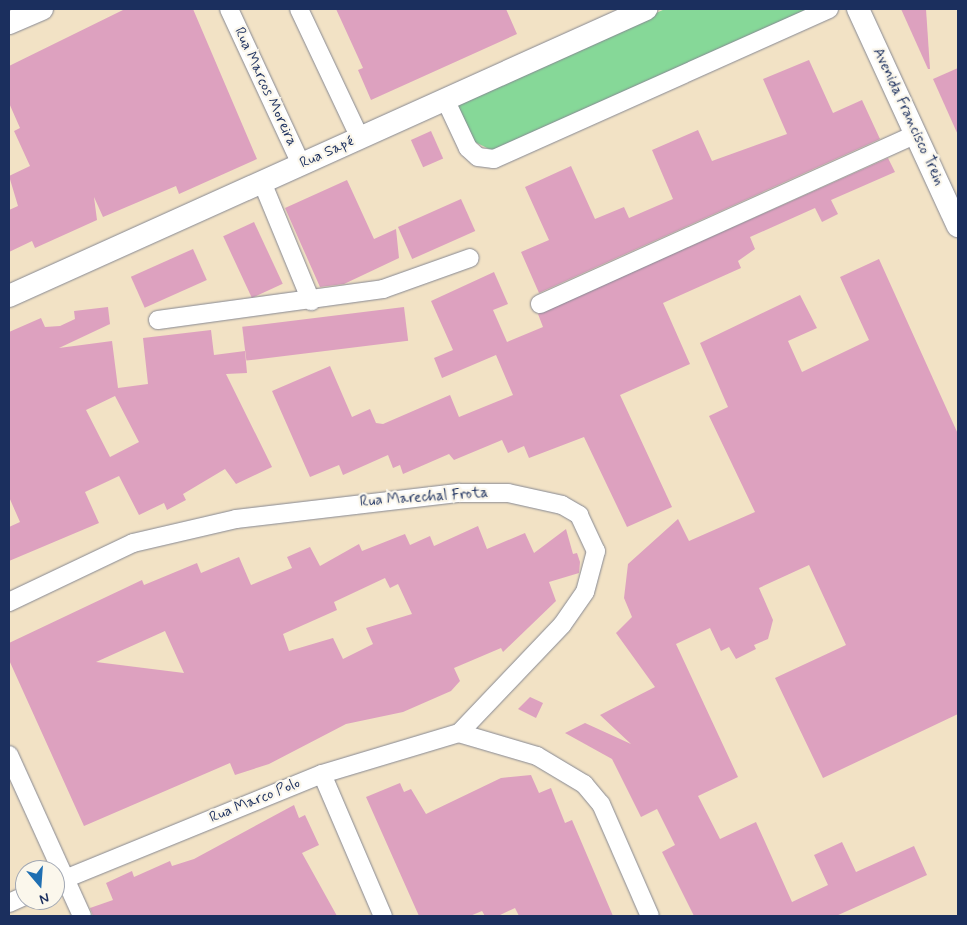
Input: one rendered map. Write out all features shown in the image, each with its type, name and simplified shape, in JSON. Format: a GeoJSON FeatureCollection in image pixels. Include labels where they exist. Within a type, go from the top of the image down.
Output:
{"type":"FeatureCollection","features":[{"type":"Feature","properties":{"kind":"street"},"geometry":{"type":"LineString","coordinates":[[9,24],[42,9]]}},
{"type":"Feature","properties":{"kind":"street","name":"Rua Marcos Moreira"},"geometry":{"type":"LineString","coordinates":[[229,9],[301,164]]}},
{"type":"Feature","properties":{"kind":"street"},"geometry":{"type":"LineString","coordinates":[[300,9],[360,138]]}},
{"type":"Feature","properties":{"kind":"street","name":"Rua Sapé"},"geometry":{"type":"LineString","coordinates":[[9,296],[646,9]]}},
{"type":"Feature","properties":{"kind":"street"},"geometry":{"type":"LineString","coordinates":[[445,99],[468,148],[478,158],[494,159],[829,9]]}},
{"type":"Feature","properties":{"kind":"street","name":"Avenida Francisco Trein"},"geometry":{"type":"LineString","coordinates":[[858,9],[958,226]]}},
{"type":"Feature","properties":{"kind":"street"},"geometry":{"type":"LineString","coordinates":[[540,304],[916,134]]}},
{"type":"Feature","properties":{"kind":"street"},"geometry":{"type":"LineString","coordinates":[[262,182],[311,301]]}},
{"type":"Feature","properties":{"kind":"street"},"geometry":{"type":"LineString","coordinates":[[158,320],[311,301],[403,284],[470,258]]}},
{"type":"Feature","properties":{"kind":"street","name":"Rua Marechal Frota"},"geometry":{"type":"LineString","coordinates":[[9,602],[133,543],[236,519],[459,492],[508,493],[562,505],[579,515],[596,551],[585,592],[562,625],[459,733]]}},
{"type":"Feature","properties":{"kind":"street"},"geometry":{"type":"LineString","coordinates":[[459,733],[537,756],[584,784],[601,804],[650,916]]}},
{"type":"Feature","properties":{"kind":"street","name":"Rua Marco Polo"},"geometry":{"type":"LineString","coordinates":[[65,878],[322,774],[459,733]]}},
{"type":"Feature","properties":{"kind":"street"},"geometry":{"type":"LineString","coordinates":[[9,755],[52,860]]}},
{"type":"Feature","properties":{"kind":"street"},"geometry":{"type":"LineString","coordinates":[[322,774],[384,916]]}},
{"type":"Feature","properties":{"kind":"street"},"geometry":{"type":"LineString","coordinates":[[65,888],[82,916]]}},
{"type":"Feature","properties":{"kind":"green space"},"geometry":{"type":"Polygon","coordinates":[[[665,9],[809,9],[493,151],[473,141],[454,104],[665,9]]]}},
{"type":"Feature","properties":{"kind":"building"},"geometry":{"type":"Polygon","coordinates":[[[125,9],[193,9],[257,159],[179,194],[176,186],[103,217],[94,197],[97,220],[35,248],[32,241],[9,252],[9,210],[18,206],[9,176],[30,166],[14,131],[20,128],[9,103],[9,66],[125,9]]]}},
{"type":"Feature","properties":{"kind":"building"},"geometry":{"type":"Polygon","coordinates":[[[336,9],[506,9],[517,34],[371,100],[358,70],[363,68],[336,9]]]}},
{"type":"Feature","properties":{"kind":"building"},"geometry":{"type":"Polygon","coordinates":[[[901,9],[926,9],[930,69],[928,69],[901,9]]]}},
{"type":"Feature","properties":{"kind":"building"},"geometry":{"type":"Polygon","coordinates":[[[809,60],[833,113],[862,100],[880,139],[539,293],[521,252],[549,240],[525,187],[571,166],[595,219],[624,207],[629,218],[673,199],[652,150],[698,130],[712,161],[787,134],[763,79],[809,60]]]}},
{"type":"Feature","properties":{"kind":"building"},"geometry":{"type":"Polygon","coordinates":[[[958,68],[958,135],[933,79],[958,68]]]}},
{"type":"Feature","properties":{"kind":"building"},"geometry":{"type":"Polygon","coordinates":[[[431,131],[443,158],[423,167],[411,140],[431,131]]]}},
{"type":"Feature","properties":{"kind":"building"},"geometry":{"type":"Polygon","coordinates":[[[888,158],[895,172],[831,200],[838,214],[822,222],[815,208],[750,237],[755,249],[738,261],[741,268],[663,303],[690,364],[620,395],[672,507],[627,527],[584,437],[529,458],[524,446],[508,453],[502,440],[454,460],[449,454],[403,474],[400,465],[393,468],[388,455],[343,475],[339,465],[310,477],[272,391],[330,366],[352,417],[370,409],[376,423],[383,424],[450,395],[459,417],[513,395],[496,355],[442,378],[434,358],[453,350],[431,301],[494,272],[508,304],[493,310],[507,342],[543,327],[538,314],[888,158]]]}},
{"type":"Feature","properties":{"kind":"building"},"geometry":{"type":"Polygon","coordinates":[[[347,180],[374,239],[396,229],[399,258],[344,284],[320,287],[285,208],[347,180]]]}},
{"type":"Feature","properties":{"kind":"building"},"geometry":{"type":"Polygon","coordinates":[[[461,199],[475,231],[412,259],[398,227],[461,199]]]}},
{"type":"Feature","properties":{"kind":"building"},"geometry":{"type":"Polygon","coordinates":[[[254,222],[283,284],[252,298],[223,236],[254,222]]]}},
{"type":"Feature","properties":{"kind":"building"},"geometry":{"type":"Polygon","coordinates":[[[193,249],[207,280],[145,308],[131,277],[193,249]]]}},
{"type":"Feature","properties":{"kind":"building"},"geometry":{"type":"Polygon","coordinates":[[[879,259],[958,434],[958,714],[823,778],[775,678],[846,645],[809,565],[759,588],[773,620],[768,639],[754,645],[756,649],[736,659],[729,647],[721,651],[710,628],[676,644],[738,777],[698,796],[720,839],[756,822],[792,902],[828,885],[814,855],[842,842],[856,872],[914,846],[927,875],[836,916],[694,916],[662,852],[675,845],[657,809],[641,817],[612,759],[565,733],[585,723],[631,744],[600,715],[655,687],[616,633],[632,617],[624,598],[628,564],[678,519],[689,541],[755,512],[709,416],[728,407],[700,343],[800,295],[817,328],[788,341],[802,372],[869,340],[840,277],[879,259]]]}},
{"type":"Feature","properties":{"kind":"building"},"geometry":{"type":"Polygon","coordinates":[[[108,307],[110,324],[59,348],[112,341],[118,388],[148,384],[143,338],[211,330],[214,355],[245,351],[247,373],[226,374],[272,467],[236,484],[225,469],[183,494],[186,500],[167,510],[164,503],[139,515],[119,476],[85,492],[99,523],[9,561],[9,527],[20,522],[9,497],[9,332],[41,318],[45,327],[60,326],[75,319],[74,311],[108,307]],[[115,396],[86,410],[110,457],[139,442],[115,396]]]}},
{"type":"Feature","properties":{"kind":"building"},"geometry":{"type":"Polygon","coordinates":[[[404,307],[408,341],[246,361],[242,327],[404,307]]]}},
{"type":"Feature","properties":{"kind":"building"},"geometry":{"type":"Polygon","coordinates":[[[478,526],[487,549],[525,533],[534,553],[566,529],[573,554],[577,553],[580,562],[579,573],[549,582],[556,601],[503,652],[501,648],[454,668],[460,681],[451,691],[403,712],[346,724],[269,764],[235,775],[230,763],[84,826],[9,660],[9,643],[142,580],[144,585],[197,563],[201,573],[239,557],[251,585],[292,568],[287,557],[310,547],[320,566],[359,544],[362,551],[405,534],[410,545],[430,536],[434,546],[478,526]],[[385,578],[334,602],[337,610],[283,634],[289,651],[333,638],[343,659],[373,644],[366,628],[412,614],[398,584],[390,588],[385,578]],[[165,631],[96,662],[184,673],[165,631]]]}},
{"type":"Feature","properties":{"kind":"building"},"geometry":{"type":"Polygon","coordinates":[[[530,697],[543,703],[536,718],[518,709],[530,697]]]}},
{"type":"Feature","properties":{"kind":"building"},"geometry":{"type":"Polygon","coordinates":[[[531,775],[539,793],[551,788],[565,823],[572,820],[613,916],[519,916],[515,908],[498,916],[485,916],[482,911],[470,916],[419,916],[366,797],[400,783],[404,792],[411,789],[426,814],[501,778],[531,775]]]}},
{"type":"Feature","properties":{"kind":"building"},"geometry":{"type":"Polygon","coordinates":[[[294,805],[299,818],[305,815],[319,845],[302,853],[337,916],[93,916],[90,908],[113,900],[106,883],[132,871],[134,877],[170,861],[172,866],[194,859],[294,805]]]}}]}
